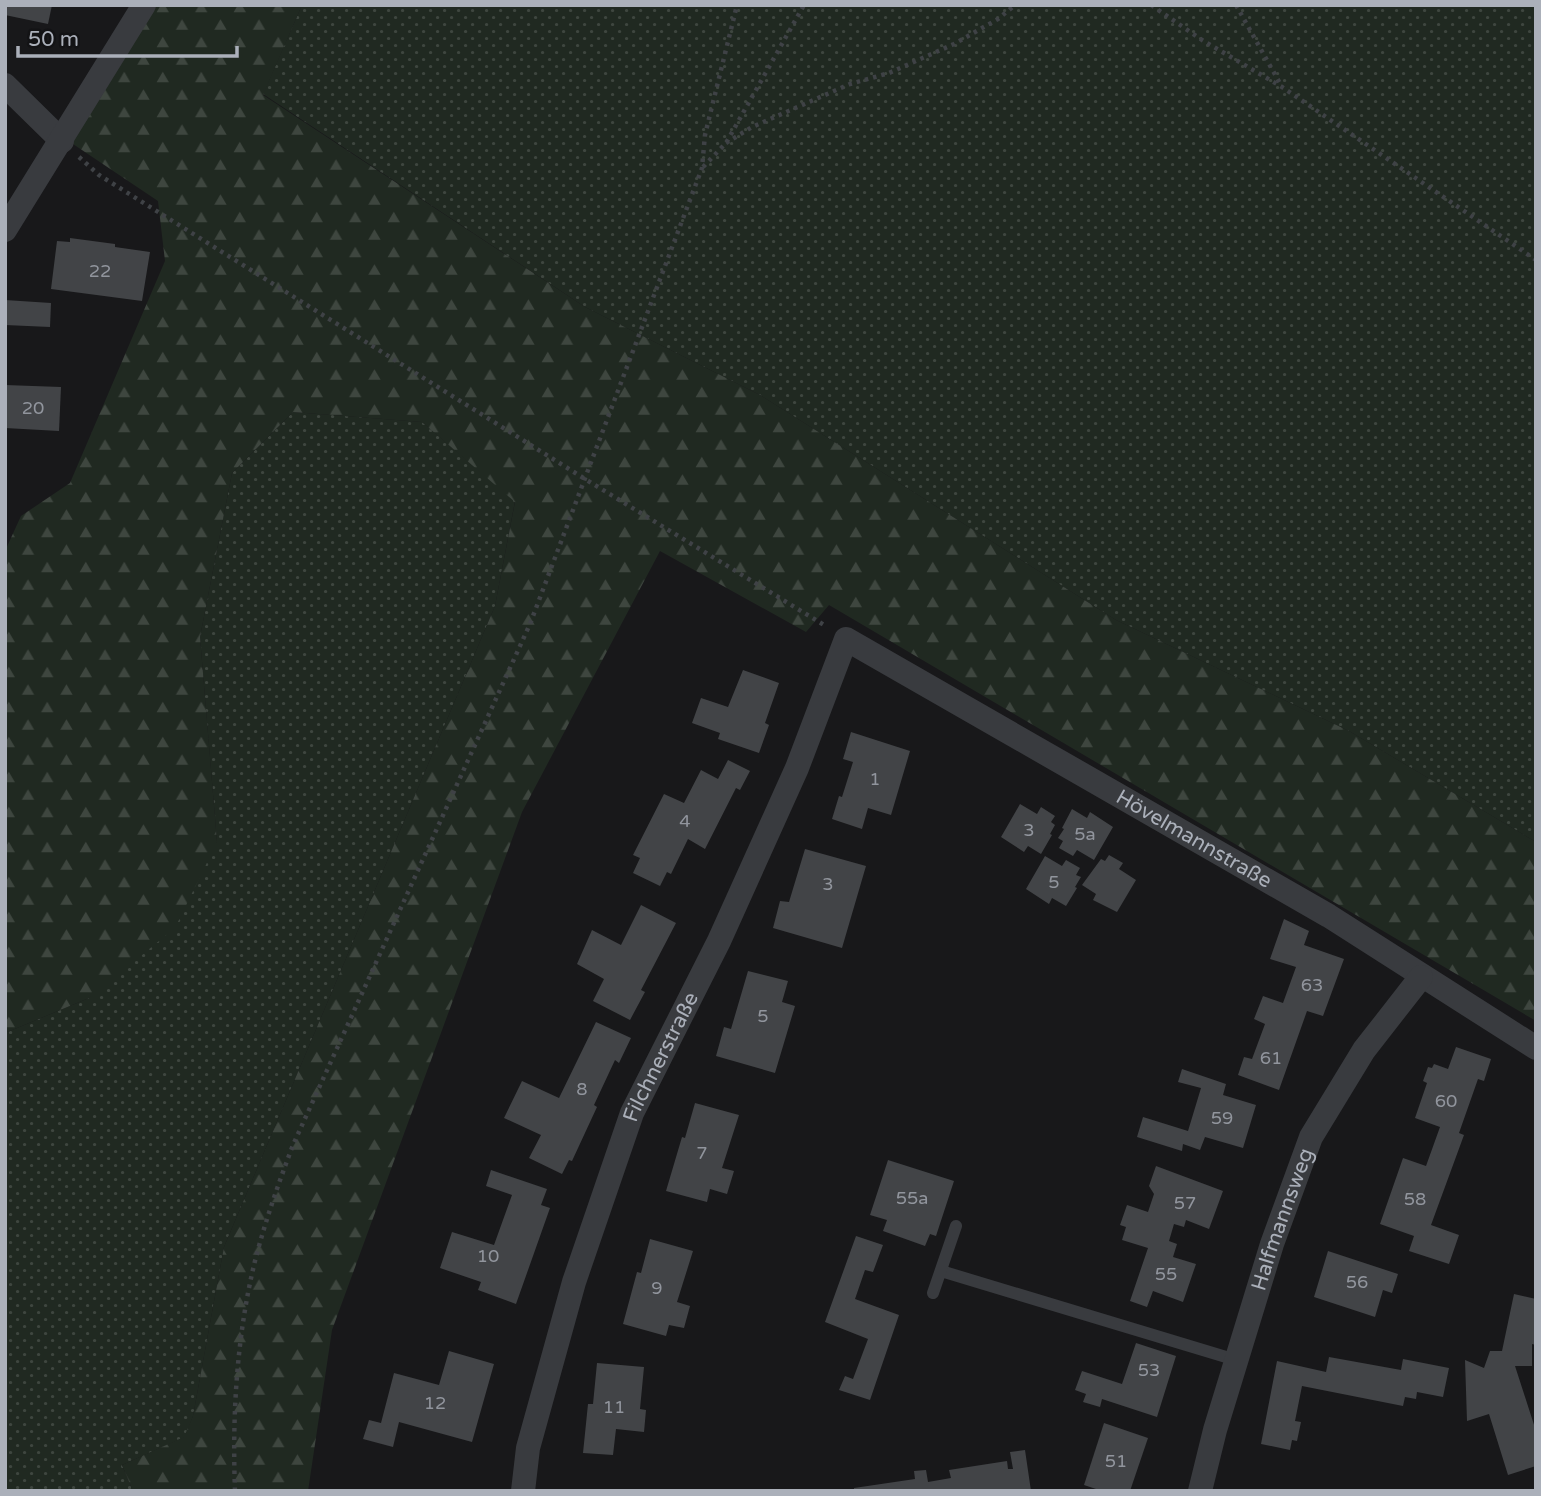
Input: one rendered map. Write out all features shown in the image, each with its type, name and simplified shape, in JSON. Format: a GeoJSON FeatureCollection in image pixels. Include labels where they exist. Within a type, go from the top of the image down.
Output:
{"type":"FeatureCollection","features":[{"type":"Feature","properties":{"kind":"street"},"geometry":{"type":"LineString","coordinates":[[5,230],[144,5]]}},
{"type":"Feature","properties":{"kind":"street"},"geometry":{"type":"LineString","coordinates":[[5,85],[62,141]]}},
{"type":"Feature","properties":{"kind":"street","name":"Hövelmannstraße"},"geometry":{"type":"LineString","coordinates":[[845,639],[1329,916],[1536,1048]]}},
{"type":"Feature","properties":{"kind":"street","name":"Filchnerstraße"},"geometry":{"type":"LineString","coordinates":[[523,1491],[527,1448],[574,1282],[632,1113],[725,929],[797,768],[845,639]]}},
{"type":"Feature","properties":{"kind":"street","name":"Halfmannsweg"},"geometry":{"type":"LineString","coordinates":[[1200,1491],[1215,1430],[1272,1244],[1311,1138],[1364,1050],[1422,976]]}},
{"type":"Feature","properties":{"kind":"lane"},"geometry":{"type":"LineString","coordinates":[[933,1293],[956,1226]]}},
{"type":"Feature","properties":{"kind":"lane"},"geometry":{"type":"LineString","coordinates":[[941,1270],[1236,1360]]}},
{"type":"Feature","properties":{"kind":"path"},"geometry":{"type":"LineString","coordinates":[[234,1491],[233,1449],[238,1369],[245,1314],[256,1258],[274,1195],[293,1145],[514,661],[559,551],[702,169],[705,135],[737,5]]}},
{"type":"Feature","properties":{"kind":"path"},"geometry":{"type":"LineString","coordinates":[[702,169],[726,143],[804,5]]}},
{"type":"Feature","properties":{"kind":"path"},"geometry":{"type":"LineString","coordinates":[[726,143],[752,127],[850,84],[890,73],[954,44],[998,19],[1015,5]]}},
{"type":"Feature","properties":{"kind":"path"},"geometry":{"type":"LineString","coordinates":[[1151,5],[1202,40],[1282,87],[1536,260]]}},
{"type":"Feature","properties":{"kind":"path"},"geometry":{"type":"LineString","coordinates":[[1236,5],[1282,87]]}},
{"type":"Feature","properties":{"kind":"path"},"geometry":{"type":"LineString","coordinates":[[62,141],[99,174],[845,639]]}},
{"type":"Feature","properties":{"kind":"green space"},"geometry":{"type":"Polygon","coordinates":[[[155,5],[302,5],[263,95],[585,307],[760,395],[1116,620],[1349,731],[1536,842],[1536,1021],[829,605],[806,632],[660,551],[522,812],[332,1330],[308,1491],[133,1491],[122,1465],[184,1437],[193,1416],[224,1247],[495,606],[515,502],[422,422],[293,412],[232,473],[200,637],[217,842],[175,928],[89,998],[5,1033],[5,551],[21,516],[70,483],[165,261],[158,201],[70,142],[155,5]]]}},
{"type":"Feature","properties":{"kind":"green space"},"geometry":{"type":"Polygon","coordinates":[[[302,5],[1536,5],[1536,842],[1349,731],[1116,620],[760,395],[585,307],[263,94],[302,5]]]}},
{"type":"Feature","properties":{"kind":"green space"},"geometry":{"type":"Polygon","coordinates":[[[293,412],[422,422],[515,501],[495,606],[224,1247],[193,1416],[185,1437],[122,1465],[133,1491],[5,1491],[5,1033],[89,998],[217,842],[200,637],[232,473],[293,412]]]}},
{"type":"Feature","properties":{"kind":"building"},"geometry":{"type":"Polygon","coordinates":[[[7,5],[52,5],[48,24],[5,15],[7,5]]]}},
{"type":"Feature","properties":{"kind":"building"},"geometry":{"type":"Polygon","coordinates":[[[70,238],[150,252],[142,301],[51,289],[57,241],[70,242],[70,238]]]}},
{"type":"Feature","properties":{"kind":"building"},"geometry":{"type":"Polygon","coordinates":[[[5,300],[51,303],[50,327],[5,325],[5,300]]]}},
{"type":"Feature","properties":{"kind":"building"},"geometry":{"type":"Polygon","coordinates":[[[5,385],[61,387],[59,431],[5,428],[5,385]]]}},
{"type":"Feature","properties":{"kind":"building"},"geometry":{"type":"Polygon","coordinates":[[[743,670],[779,683],[765,723],[769,725],[759,753],[718,739],[720,733],[692,723],[701,698],[728,707],[743,670]]]}},
{"type":"Feature","properties":{"kind":"building"},"geometry":{"type":"Polygon","coordinates":[[[851,732],[910,751],[891,815],[868,808],[862,829],[832,819],[853,762],[843,759],[851,732]]]}},
{"type":"Feature","properties":{"kind":"building"},"geometry":{"type":"Polygon","coordinates":[[[728,760],[750,771],[740,790],[736,788],[705,849],[688,839],[671,874],[667,872],[660,886],[633,873],[640,858],[633,855],[664,794],[684,803],[701,770],[718,779],[728,760]]]}},
{"type":"Feature","properties":{"kind":"building"},"geometry":{"type":"Polygon","coordinates":[[[1020,804],[1037,814],[1041,807],[1055,816],[1051,822],[1055,825],[1050,834],[1052,835],[1041,854],[1028,846],[1024,852],[1001,837],[1020,804]]]}},
{"type":"Feature","properties":{"kind":"building"},"geometry":{"type":"Polygon","coordinates":[[[1072,809],[1087,818],[1090,812],[1113,827],[1094,860],[1077,850],[1073,856],[1059,848],[1063,841],[1058,838],[1072,809]]]}},
{"type":"Feature","properties":{"kind":"building"},"geometry":{"type":"Polygon","coordinates":[[[805,849],[866,866],[842,948],[773,928],[780,901],[789,902],[805,849]]]}},
{"type":"Feature","properties":{"kind":"building"},"geometry":{"type":"Polygon","coordinates":[[[1109,855],[1123,863],[1119,869],[1136,880],[1117,912],[1093,900],[1096,894],[1082,885],[1101,859],[1105,861],[1109,855]]]}},
{"type":"Feature","properties":{"kind":"building"},"geometry":{"type":"Polygon","coordinates":[[[1045,856],[1062,866],[1066,860],[1080,868],[1076,875],[1081,877],[1075,887],[1077,888],[1066,906],[1052,898],[1049,904],[1026,889],[1045,856]]]}},
{"type":"Feature","properties":{"kind":"building"},"geometry":{"type":"Polygon","coordinates":[[[641,905],[676,923],[641,990],[645,992],[630,1020],[593,1001],[604,979],[577,964],[592,930],[621,945],[641,905]]]}},
{"type":"Feature","properties":{"kind":"building"},"geometry":{"type":"Polygon","coordinates":[[[1284,919],[1309,931],[1304,945],[1344,959],[1323,1016],[1307,1011],[1279,1090],[1238,1075],[1244,1057],[1252,1059],[1265,1024],[1254,1019],[1263,996],[1283,1003],[1296,967],[1270,959],[1284,919]]]}},
{"type":"Feature","properties":{"kind":"building"},"geometry":{"type":"Polygon","coordinates":[[[748,971],[788,981],[782,1002],[795,1006],[775,1073],[716,1056],[724,1027],[731,1029],[748,971]]]}},
{"type":"Feature","properties":{"kind":"building"},"geometry":{"type":"Polygon","coordinates":[[[596,1022],[631,1038],[619,1063],[615,1060],[572,1161],[569,1160],[562,1174],[529,1158],[541,1135],[504,1118],[522,1081],[559,1098],[596,1022]]]}},
{"type":"Feature","properties":{"kind":"building"},"geometry":{"type":"Polygon","coordinates":[[[1456,1047],[1491,1059],[1484,1081],[1478,1079],[1459,1133],[1464,1135],[1431,1225],[1459,1235],[1449,1264],[1409,1251],[1414,1236],[1380,1224],[1403,1158],[1426,1166],[1440,1127],[1415,1118],[1427,1083],[1423,1081],[1428,1067],[1432,1068],[1434,1064],[1448,1069],[1456,1047]]]}},
{"type":"Feature","properties":{"kind":"building"},"geometry":{"type":"Polygon","coordinates":[[[1182,1069],[1226,1084],[1223,1095],[1256,1105],[1243,1148],[1205,1137],[1200,1150],[1183,1144],[1182,1151],[1137,1137],[1143,1117],[1188,1131],[1201,1088],[1178,1082],[1182,1069]]]}},
{"type":"Feature","properties":{"kind":"building"},"geometry":{"type":"Polygon","coordinates":[[[695,1103],[739,1115],[722,1168],[734,1171],[727,1194],[710,1189],[707,1202],[666,1191],[695,1103]]]}},
{"type":"Feature","properties":{"kind":"building"},"geometry":{"type":"Polygon","coordinates":[[[888,1160],[954,1181],[936,1236],[930,1234],[925,1246],[883,1231],[887,1220],[870,1215],[888,1160]]]}},
{"type":"Feature","properties":{"kind":"building"},"geometry":{"type":"Polygon","coordinates":[[[1156,1166],[1223,1191],[1209,1229],[1186,1220],[1184,1227],[1174,1224],[1169,1241],[1177,1244],[1173,1257],[1196,1264],[1183,1302],[1153,1291],[1147,1307],[1130,1301],[1148,1248],[1122,1240],[1126,1227],[1120,1225],[1127,1205],[1148,1212],[1154,1194],[1149,1186],[1156,1166]]]}},
{"type":"Feature","properties":{"kind":"building"},"geometry":{"type":"Polygon","coordinates":[[[491,1170],[547,1189],[541,1205],[550,1208],[516,1304],[478,1290],[481,1282],[440,1268],[452,1232],[494,1245],[512,1195],[486,1186],[491,1170]]]}},
{"type":"Feature","properties":{"kind":"building"},"geometry":{"type":"Polygon","coordinates":[[[856,1236],[883,1245],[873,1272],[865,1270],[855,1299],[899,1315],[870,1400],[839,1390],[845,1376],[853,1379],[868,1339],[825,1322],[856,1236]]]}},
{"type":"Feature","properties":{"kind":"building"},"geometry":{"type":"Polygon","coordinates":[[[650,1239],[693,1251],[677,1302],[690,1306],[684,1328],[669,1325],[666,1336],[623,1324],[637,1272],[641,1273],[650,1239]]]}},
{"type":"Feature","properties":{"kind":"building"},"geometry":{"type":"Polygon","coordinates":[[[1328,1251],[1398,1274],[1392,1293],[1383,1290],[1375,1317],[1314,1297],[1328,1251]]]}},
{"type":"Feature","properties":{"kind":"building"},"geometry":{"type":"Polygon","coordinates":[[[1514,1294],[1536,1299],[1536,1345],[1532,1344],[1532,1366],[1515,1366],[1536,1431],[1536,1466],[1508,1475],[1489,1414],[1467,1421],[1465,1360],[1484,1368],[1490,1351],[1502,1351],[1514,1294]]]}},
{"type":"Feature","properties":{"kind":"building"},"geometry":{"type":"Polygon","coordinates":[[[1136,1343],[1176,1356],[1157,1417],[1102,1399],[1100,1407],[1083,1402],[1086,1394],[1075,1390],[1082,1371],[1122,1384],[1136,1343]]]}},
{"type":"Feature","properties":{"kind":"building"},"geometry":{"type":"Polygon","coordinates":[[[449,1351],[494,1364],[472,1442],[399,1422],[393,1447],[363,1439],[369,1420],[381,1423],[394,1373],[439,1385],[449,1351]]]}},
{"type":"Feature","properties":{"kind":"building"},"geometry":{"type":"Polygon","coordinates":[[[1329,1357],[1401,1370],[1403,1359],[1449,1368],[1443,1397],[1417,1392],[1416,1399],[1405,1397],[1403,1406],[1302,1386],[1295,1421],[1301,1422],[1297,1441],[1292,1440],[1290,1450],[1261,1444],[1277,1361],[1326,1372],[1329,1357]]]}},
{"type":"Feature","properties":{"kind":"building"},"geometry":{"type":"Polygon","coordinates":[[[597,1363],[644,1367],[640,1409],[646,1410],[644,1432],[616,1429],[613,1455],[583,1453],[588,1404],[593,1404],[597,1363]]]}},
{"type":"Feature","properties":{"kind":"building"},"geometry":{"type":"Polygon","coordinates":[[[1104,1423],[1148,1438],[1130,1491],[1102,1491],[1084,1485],[1104,1423]]]}},
{"type":"Feature","properties":{"kind":"building"},"geometry":{"type":"Polygon","coordinates":[[[1025,1450],[1031,1491],[854,1491],[854,1488],[915,1479],[914,1471],[926,1470],[928,1482],[951,1478],[949,1470],[1007,1461],[1008,1469],[1013,1469],[1010,1452],[1025,1450]]]}}]}
